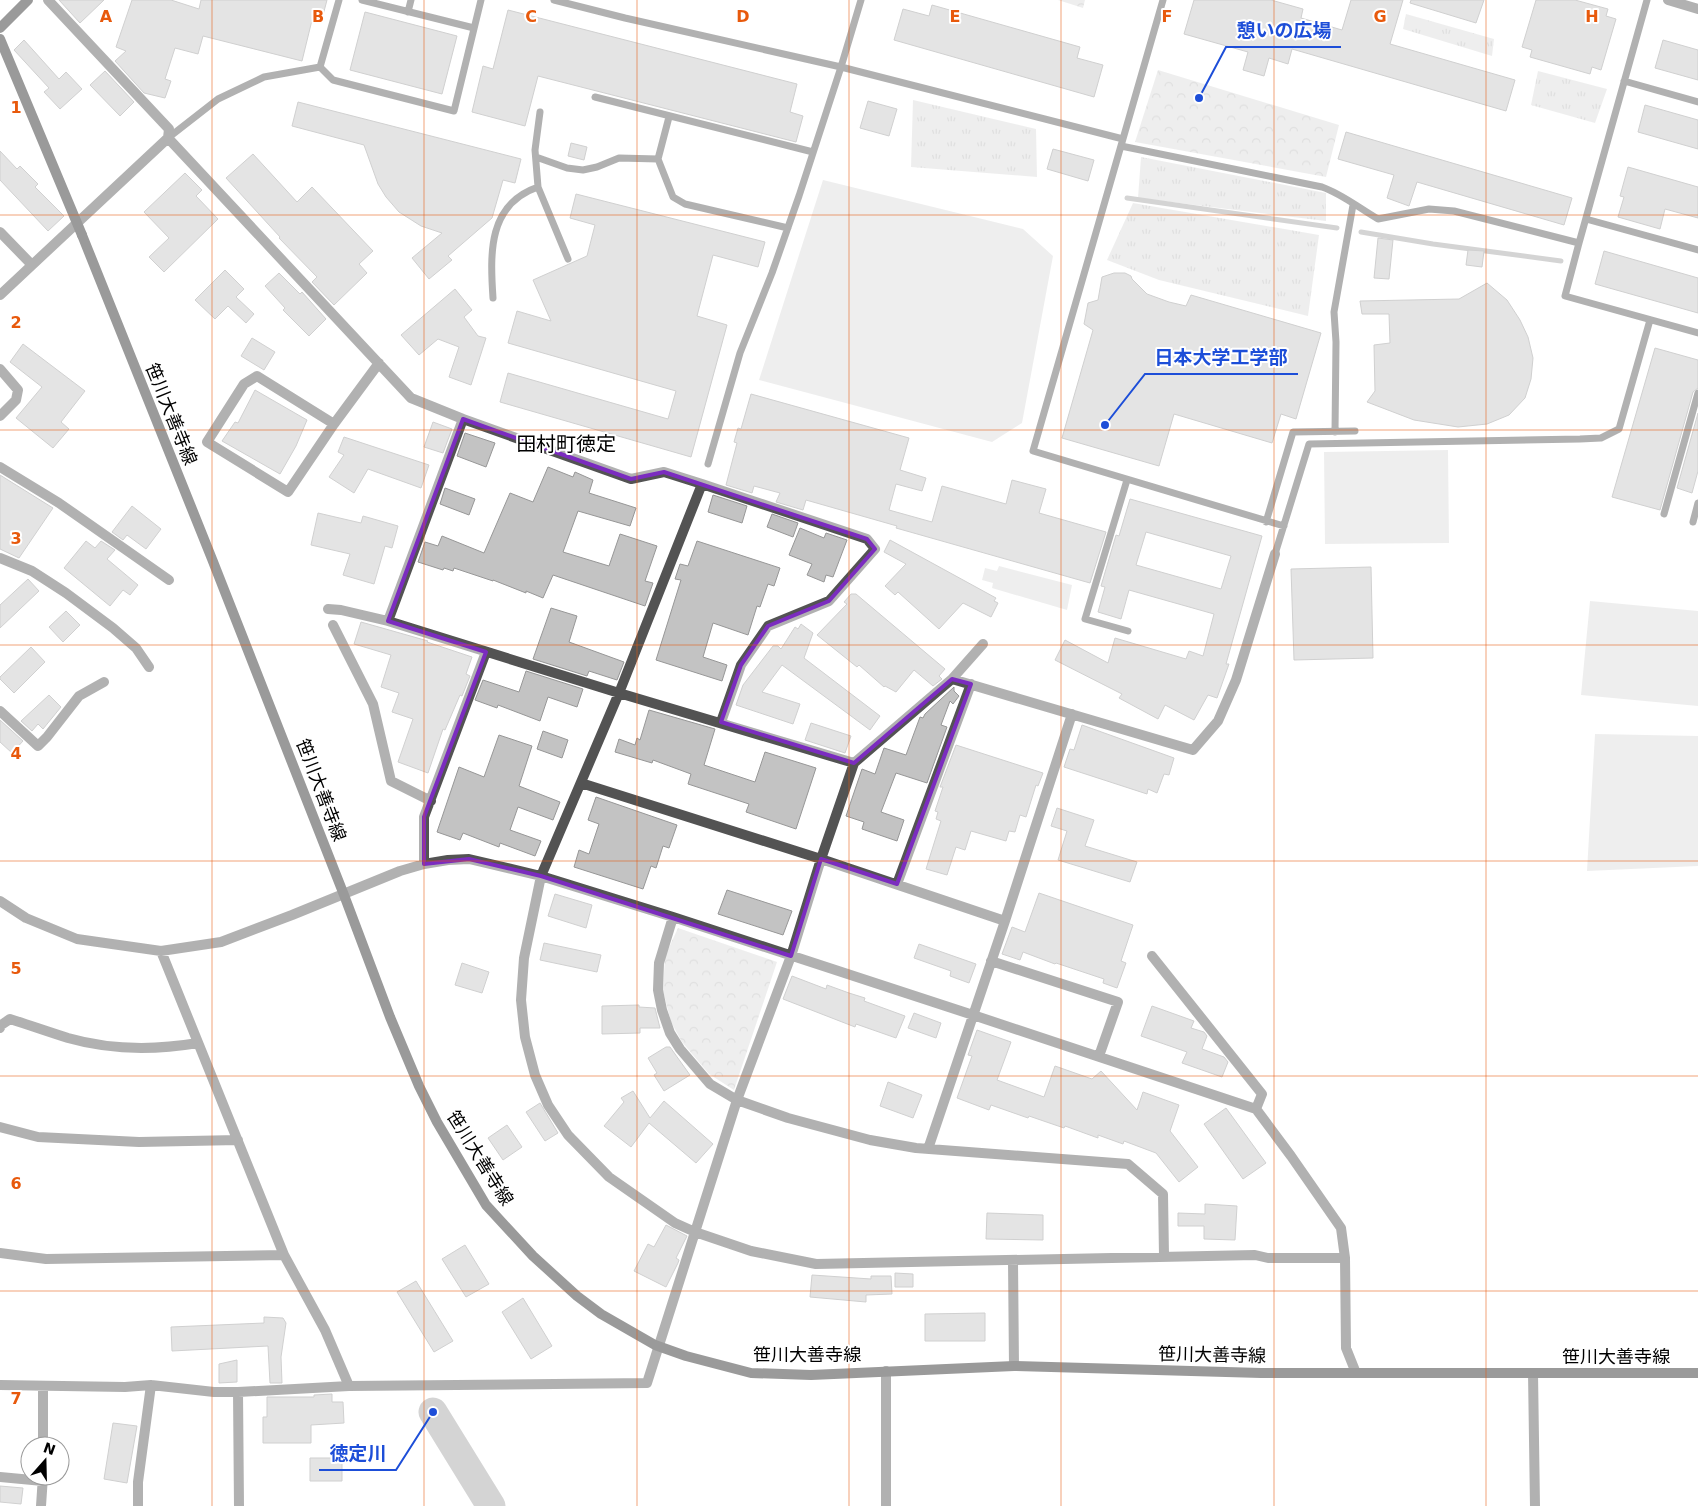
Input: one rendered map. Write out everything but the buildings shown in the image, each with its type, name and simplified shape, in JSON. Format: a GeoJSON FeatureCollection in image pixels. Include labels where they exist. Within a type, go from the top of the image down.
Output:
{"type":"FeatureCollection","features":[{"type":"Feature","properties":{"kind":"street"},"geometry":{"type":"LineString","coordinates":[[0,28],[28,0]]}},
{"type":"Feature","properties":{"kind":"street"},"geometry":{"type":"LineString","coordinates":[[0,295],[168,138],[169,129],[48,0]]}},
{"type":"Feature","properties":{"kind":"street"},"geometry":{"type":"LineString","coordinates":[[1668,0],[1698,9]]}},
{"type":"Feature","properties":{"kind":"street","name":"笹川大善寺線"},"geometry":{"type":"LineString","coordinates":[[0,39],[82,235],[212,559],[390,1017],[419,1086],[436,1122],[486,1205],[533,1256],[577,1296],[602,1314],[659,1346],[686,1356],[751,1373],[811,1375],[1014,1366],[1261,1373],[1698,1372]]}},
{"type":"Feature","properties":{"kind":"street"},"geometry":{"type":"LineString","coordinates":[[168,138],[411,398],[463,419],[631,478],[664,472],[867,539],[874,550],[829,600],[768,626],[741,665],[721,722]]}},
{"type":"Feature","properties":{"kind":"street"},"geometry":{"type":"LineString","coordinates":[[0,232],[32,265]]}},
{"type":"Feature","properties":{"kind":"street"},"geometry":{"type":"LineString","coordinates":[[334,424],[257,376],[244,384],[207,442],[288,492],[334,424],[379,363]]}},
{"type":"Feature","properties":{"kind":"street"},"geometry":{"type":"LineString","coordinates":[[0,369],[18,390],[16,400],[0,416]]}},
{"type":"Feature","properties":{"kind":"street"},"geometry":{"type":"LineString","coordinates":[[388,621],[463,419]]}},
{"type":"Feature","properties":{"kind":"street"},"geometry":{"type":"LineString","coordinates":[[0,467],[59,502],[169,580]]}},
{"type":"Feature","properties":{"kind":"street"},"geometry":{"type":"LineString","coordinates":[[702,484],[619,693],[541,876],[524,958],[521,1000],[534,1075],[548,1105],[568,1135],[609,1177],[676,1223],[694,1232],[751,1251],[816,1264],[1013,1261],[1164,1256],[1255,1255],[1268,1258],[1345,1258]]}},
{"type":"Feature","properties":{"kind":"street"},"geometry":{"type":"LineString","coordinates":[[952,679],[1193,750],[1218,721],[1236,680],[1275,554]]}},
{"type":"Feature","properties":{"kind":"street"},"geometry":{"type":"LineString","coordinates":[[0,558],[32,571],[66,592],[114,628],[136,648],[149,667]]}},
{"type":"Feature","properties":{"kind":"street"},"geometry":{"type":"LineString","coordinates":[[328,609],[388,621],[619,693],[854,763]]}},
{"type":"Feature","properties":{"kind":"street"},"geometry":{"type":"LineString","coordinates":[[333,625],[373,704],[391,781],[431,801]]}},
{"type":"Feature","properties":{"kind":"street"},"geometry":{"type":"LineString","coordinates":[[0,1385],[125,1387],[151,1385],[214,1392],[238,1392],[349,1386],[647,1383],[738,1100],[791,956],[821,859],[854,763],[952,679],[983,644]]}},
{"type":"Feature","properties":{"kind":"street"},"geometry":{"type":"LineString","coordinates":[[424,864],[424,817],[486,652]]}},
{"type":"Feature","properties":{"kind":"street"},"geometry":{"type":"LineString","coordinates":[[0,711],[38,746],[79,696],[104,682]]}},
{"type":"Feature","properties":{"kind":"street"},"geometry":{"type":"LineString","coordinates":[[897,884],[971,684]]}},
{"type":"Feature","properties":{"kind":"street"},"geometry":{"type":"LineString","coordinates":[[928,1149],[1072,714]]}},
{"type":"Feature","properties":{"kind":"street"},"geometry":{"type":"LineString","coordinates":[[580,783],[821,859],[1005,921]]}},
{"type":"Feature","properties":{"kind":"street"},"geometry":{"type":"LineString","coordinates":[[0,901],[26,918],[77,939],[161,951],[221,942],[344,895],[400,871],[424,864],[469,859],[541,876],[673,917],[973,1014],[1256,1109],[1341,1228],[1345,1258],[1346,1348],[1356,1373]]}},
{"type":"Feature","properties":{"kind":"street"},"geometry":{"type":"LineString","coordinates":[[673,917],[659,963],[658,990],[662,1010],[670,1033],[680,1049],[710,1084],[738,1100],[788,1118],[870,1140],[928,1149],[1128,1164],[1164,1194],[1164,1256]]}},
{"type":"Feature","properties":{"kind":"street"},"geometry":{"type":"LineString","coordinates":[[161,951],[284,1255],[325,1330],[349,1386]]}},
{"type":"Feature","properties":{"kind":"street"},"geometry":{"type":"LineString","coordinates":[[1152,956],[1262,1094],[1256,1109]]}},
{"type":"Feature","properties":{"kind":"street"},"geometry":{"type":"LineString","coordinates":[[991,961],[1118,1002],[1099,1056]]}},
{"type":"Feature","properties":{"kind":"street"},"geometry":{"type":"LineString","coordinates":[[0,1028],[1,1025],[10,1019],[70,1038],[111,1046],[167,1048],[198,1043]]}},
{"type":"Feature","properties":{"kind":"street"},"geometry":{"type":"LineString","coordinates":[[0,1127],[38,1137],[139,1142],[238,1140]]}},
{"type":"Feature","properties":{"kind":"street"},"geometry":{"type":"LineString","coordinates":[[0,1253],[46,1258],[284,1255]]}},
{"type":"Feature","properties":{"kind":"street"},"geometry":{"type":"LineString","coordinates":[[1013,1261],[1014,1366]]}},
{"type":"Feature","properties":{"kind":"street"},"geometry":{"type":"LineString","coordinates":[[886,1371],[886,1506]]}},
{"type":"Feature","properties":{"kind":"street"},"geometry":{"type":"LineString","coordinates":[[1534,1373],[1535,1506]]}},
{"type":"Feature","properties":{"kind":"street"},"geometry":{"type":"LineString","coordinates":[[138,1506],[138,1482],[151,1385]]}},
{"type":"Feature","properties":{"kind":"street"},"geometry":{"type":"LineString","coordinates":[[42,1386],[43,1436]]}},
{"type":"Feature","properties":{"kind":"street"},"geometry":{"type":"LineString","coordinates":[[238,1392],[239,1506]]}},
{"type":"Feature","properties":{"kind":"street"},"geometry":{"type":"LineString","coordinates":[[0,1477],[20,1478]]}},
{"type":"Feature","properties":{"kind":"street"},"geometry":{"type":"LineString","coordinates":[[41,1506],[42,1486]]}},
{"type":"Feature","properties":{"kind":"lane"},"geometry":{"type":"LineString","coordinates":[[320,67],[339,0]]}},
{"type":"Feature","properties":{"kind":"lane"},"geometry":{"type":"LineString","coordinates":[[362,0],[474,28]]}},
{"type":"Feature","properties":{"kind":"lane"},"geometry":{"type":"LineString","coordinates":[[408,12],[411,0]]}},
{"type":"Feature","properties":{"kind":"lane"},"geometry":{"type":"LineString","coordinates":[[320,67],[333,80],[454,110],[481,0]]}},
{"type":"Feature","properties":{"kind":"lane"},"geometry":{"type":"LineString","coordinates":[[554,0],[841,67],[1122,142],[1322,187],[1335,192],[1378,219],[1429,209],[1454,211],[1579,243]]}},
{"type":"Feature","properties":{"kind":"lane"},"geometry":{"type":"LineString","coordinates":[[708,464],[740,353],[788,228],[861,0]]}},
{"type":"Feature","properties":{"kind":"lane"},"geometry":{"type":"LineString","coordinates":[[1163,0],[1033,451],[1284,526]]}},
{"type":"Feature","properties":{"kind":"lane"},"geometry":{"type":"LineString","coordinates":[[1647,0],[1566,296],[1698,333]]}},
{"type":"Feature","properties":{"kind":"lane"},"geometry":{"type":"LineString","coordinates":[[168,138],[218,99],[264,77],[320,67]]}},
{"type":"Feature","properties":{"kind":"lane"},"geometry":{"type":"LineString","coordinates":[[1624,81],[1698,102]]}},
{"type":"Feature","properties":{"kind":"lane"},"geometry":{"type":"LineString","coordinates":[[595,97],[813,152]]}},
{"type":"Feature","properties":{"kind":"lane"},"geometry":{"type":"LineString","coordinates":[[540,112],[536,157],[538,187],[568,258]]}},
{"type":"Feature","properties":{"kind":"lane"},"geometry":{"type":"LineString","coordinates":[[669,116],[658,159],[673,197],[684,204],[788,228]]}},
{"type":"Feature","properties":{"kind":"lane"},"geometry":{"type":"LineString","coordinates":[[536,157],[567,168],[582,170],[619,158],[658,159]]}},
{"type":"Feature","properties":{"kind":"lane"},"geometry":{"type":"LineString","coordinates":[[493,298],[491,271],[494,238],[503,211],[524,192],[538,187]]}},
{"type":"Feature","properties":{"kind":"lane"},"geometry":{"type":"LineString","coordinates":[[1335,432],[1336,342],[1334,312],[1353,205]]}},
{"type":"Feature","properties":{"kind":"lane"},"geometry":{"type":"LineString","coordinates":[[1586,219],[1698,250]]}},
{"type":"Feature","properties":{"kind":"lane"},"geometry":{"type":"LineString","coordinates":[[1275,554],[1309,444],[1601,438],[1619,429],[1650,320]]}},
{"type":"Feature","properties":{"kind":"lane"},"geometry":{"type":"LineString","coordinates":[[1664,514],[1698,393]]}},
{"type":"Feature","properties":{"kind":"lane"},"geometry":{"type":"LineString","coordinates":[[1266,522],[1294,432],[1356,431]]}},
{"type":"Feature","properties":{"kind":"lane"},"geometry":{"type":"LineString","coordinates":[[1128,480],[1085,619],[1128,631]]}},
{"type":"Feature","properties":{"kind":"lane"},"geometry":{"type":"LineString","coordinates":[[1693,522],[1698,503]]}},
{"type":"Feature","properties":{"kind":"highlighted area"},"geometry":{"type":"Polygon","coordinates":[[[463,419],[631,479],[664,472],[867,539],[875,549],[829,601],[768,626],[741,665],[721,722],[854,763],[952,679],[971,684],[897,884],[821,859],[791,956],[541,876],[469,859],[424,864],[424,817],[486,652],[388,621],[463,419]]]}},
{"type":"Feature","properties":{"kind":"green space"},"geometry":{"type":"Polygon","coordinates":[[[1058,0],[1085,0],[1083,8],[1058,0]]]}},
{"type":"Feature","properties":{"kind":"green space"},"geometry":{"type":"Polygon","coordinates":[[[1406,14],[1494,39],[1492,56],[1403,29],[1406,14]]]}},
{"type":"Feature","properties":{"kind":"green space"},"geometry":{"type":"Polygon","coordinates":[[[1158,70],[1339,125],[1326,177],[1135,142],[1158,70]]]}},
{"type":"Feature","properties":{"kind":"green space"},"geometry":{"type":"Polygon","coordinates":[[[1538,71],[1607,89],[1595,123],[1531,105],[1538,71]]]}},
{"type":"Feature","properties":{"kind":"green space"},"geometry":{"type":"Polygon","coordinates":[[[913,100],[1036,129],[1037,177],[911,167],[913,100]]]}},
{"type":"Feature","properties":{"kind":"green space"},"geometry":{"type":"Polygon","coordinates":[[[1141,157],[1326,193],[1326,221],[1138,198],[1141,157]]]}},
{"type":"Feature","properties":{"kind":"green space"},"geometry":{"type":"Polygon","coordinates":[[[823,180],[1023,229],[1053,256],[1022,423],[992,442],[759,380],[823,180]]]}},
{"type":"Feature","properties":{"kind":"green space"},"geometry":{"type":"Polygon","coordinates":[[[1133,203],[1319,235],[1308,316],[1159,280],[1107,260],[1133,203]]]}},
{"type":"Feature","properties":{"kind":"green space"},"geometry":{"type":"Polygon","coordinates":[[[1448,450],[1449,543],[1325,544],[1324,452],[1448,450]]]}},
{"type":"Feature","properties":{"kind":"green space"},"geometry":{"type":"Polygon","coordinates":[[[999,566],[1072,585],[1067,610],[992,588],[993,583],[982,580],[985,568],[997,571],[999,566]]]}},
{"type":"Feature","properties":{"kind":"green space"},"geometry":{"type":"Polygon","coordinates":[[[1590,601],[1698,611],[1698,706],[1581,695],[1590,601]]]}},
{"type":"Feature","properties":{"kind":"green space"},"geometry":{"type":"Polygon","coordinates":[[[1595,734],[1698,736],[1698,866],[1587,871],[1595,734]]]}},
{"type":"Feature","properties":{"kind":"green space"},"geometry":{"type":"Polygon","coordinates":[[[678,928],[777,962],[734,1090],[709,1074],[682,1042],[671,1022],[663,991],[665,956],[678,928]]]}},
{"type":"Feature","properties":{"kind":"waterway"},"geometry":{"type":"LineString","coordinates":[[1127,198],[1337,228]]}},
{"type":"Feature","properties":{"kind":"waterway"},"geometry":{"type":"LineString","coordinates":[[1361,232],[1433,244],[1561,261]]}},
{"type":"Feature","properties":{"kind":"waterway"},"geometry":{"type":"LineString","coordinates":[[433,1412],[491,1506]]}},
{"type":"Feature","properties":{"kind":"place","name":"憩いの広場"},"geometry":{"type":"Point","coordinates":[1199,98]}},
{"type":"Feature","properties":{"kind":"place","name":"日本大学工学部"},"geometry":{"type":"Point","coordinates":[1105,425]}},
{"type":"Feature","properties":{"kind":"place","name":"徳定川"},"geometry":{"type":"Point","coordinates":[433,1412]}},
{"type":"Feature","properties":{"kind":"district","name":"田村町徳定"},"geometry":{"type":"Point","coordinates":[566,444]}}]}
